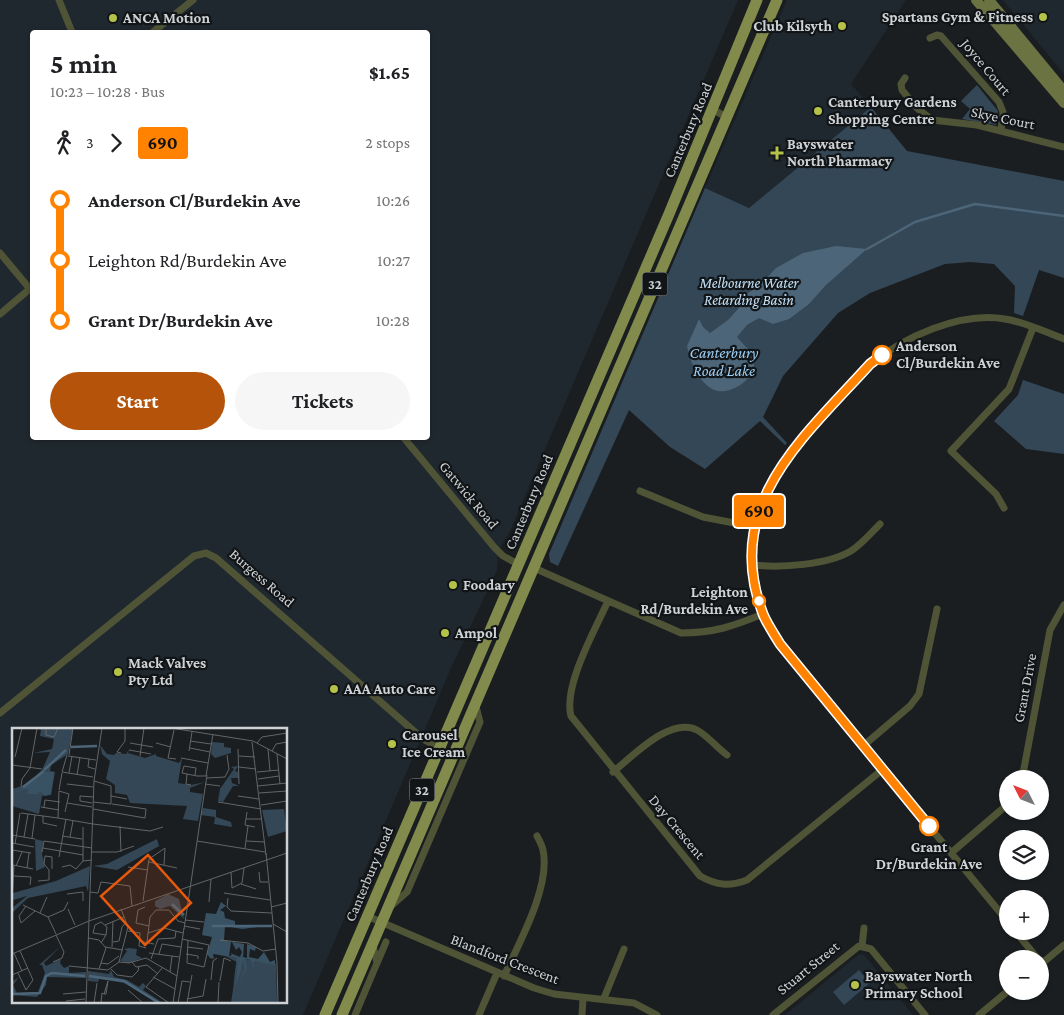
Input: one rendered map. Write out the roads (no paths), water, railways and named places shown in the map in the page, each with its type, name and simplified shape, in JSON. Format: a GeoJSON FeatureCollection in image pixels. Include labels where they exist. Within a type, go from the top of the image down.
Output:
{"type":"FeatureCollection","features":[{"type":"Feature","properties":{"kind":"main road","name":"Canterbury Road"},"geometry":{"type":"LineString","coordinates":[[324,1015],[601,372],[757,0]]}},
{"type":"Feature","properties":{"kind":"main road","name":"Canterbury Road"},"geometry":{"type":"LineString","coordinates":[[342,1015],[777,0]]}},
{"type":"Feature","properties":{"kind":"main road"},"geometry":{"type":"LineString","coordinates":[[976,0],[1064,103]]}},
{"type":"Feature","properties":{"kind":"main road"},"geometry":{"type":"LineString","coordinates":[[989,0],[1064,91]]}},
{"type":"Feature","properties":{"kind":"main road"},"geometry":{"type":"LineString","coordinates":[[601,372],[615,378]]}},
{"type":"Feature","properties":{"kind":"main road"},"geometry":{"type":"LineString","coordinates":[[518,564],[534,568]]}},
{"type":"Feature","properties":{"kind":"main road","name":"Burgess Road"},"geometry":{"type":"LineString","coordinates":[[440,748],[454,754]]}},
{"type":"Feature","properties":{"kind":"street"},"geometry":{"type":"LineString","coordinates":[[59,0],[71,30]]}},
{"type":"Feature","properties":{"kind":"street"},"geometry":{"type":"LineString","coordinates":[[156,30],[193,0]]}},
{"type":"Feature","properties":{"kind":"street","name":"Joyce Court"},"geometry":{"type":"LineString","coordinates":[[931,38],[941,36],[999,102],[1003,112],[1001,131]]}},
{"type":"Feature","properties":{"kind":"street","name":"Skye Court"},"geometry":{"type":"LineString","coordinates":[[905,78],[901,84],[902,90],[927,118],[1001,131],[1064,147]]}},
{"type":"Feature","properties":{"kind":"street"},"geometry":{"type":"LineString","coordinates":[[712,110],[727,117]]}},
{"type":"Feature","properties":{"kind":"street"},"geometry":{"type":"LineString","coordinates":[[0,253],[30,287]]}},
{"type":"Feature","properties":{"kind":"street"},"geometry":{"type":"LineString","coordinates":[[0,314],[30,289]]}},
{"type":"Feature","properties":{"kind":"street"},"geometry":{"type":"LineString","coordinates":[[999,911],[780,644],[763,614],[753,565],[755,527],[766,490],[780,466],[870,364],[895,346],[954,322],[974,318],[1006,319],[1064,339]]}},
{"type":"Feature","properties":{"kind":"street"},"geometry":{"type":"LineString","coordinates":[[1004,508],[996,494],[951,451],[1009,389],[1033,328]]}},
{"type":"Feature","properties":{"kind":"street","name":"Gatwick Road"},"geometry":{"type":"LineString","coordinates":[[406,440],[494,547],[503,556],[518,564]]}},
{"type":"Feature","properties":{"kind":"street"},"geometry":{"type":"LineString","coordinates":[[640,491],[704,517],[755,527]]}},
{"type":"Feature","properties":{"kind":"street"},"geometry":{"type":"LineString","coordinates":[[753,565],[820,562],[838,558],[854,550],[880,524]]}},
{"type":"Feature","properties":{"kind":"street","name":"Burgess Road"},"geometry":{"type":"LineString","coordinates":[[0,712],[194,556],[206,553],[216,558],[423,739],[440,748]]}},
{"type":"Feature","properties":{"kind":"street"},"geometry":{"type":"LineString","coordinates":[[534,568],[682,632],[701,633],[729,628],[763,614]]}},
{"type":"Feature","properties":{"kind":"street","name":"Day Crescent"},"geometry":{"type":"LineString","coordinates":[[608,601],[572,683],[569,708],[575,723],[700,876],[716,884],[733,885],[746,880],[882,770]]}},
{"type":"Feature","properties":{"kind":"street","name":"Grant Drive"},"geometry":{"type":"LineString","coordinates":[[1024,770],[1050,630],[1064,605]]}},
{"type":"Feature","properties":{"kind":"street"},"geometry":{"type":"LineString","coordinates":[[863,746],[910,706],[919,694],[937,609]]}},
{"type":"Feature","properties":{"kind":"street","name":"Canterbury Road"},"geometry":{"type":"LineString","coordinates":[[387,909],[407,892],[476,732],[480,722],[475,703]]}},
{"type":"Feature","properties":{"kind":"street"},"geometry":{"type":"LineString","coordinates":[[614,772],[660,735],[674,728],[697,730],[728,755]]}},
{"type":"Feature","properties":{"kind":"street"},"geometry":{"type":"LineString","coordinates":[[951,853],[999,812]]}},
{"type":"Feature","properties":{"kind":"street"},"geometry":{"type":"LineString","coordinates":[[504,976],[538,897],[542,882],[544,850],[537,836]]}},
{"type":"Feature","properties":{"kind":"street","name":"Blandford Crescent"},"geometry":{"type":"LineString","coordinates":[[367,918],[504,976],[554,994],[583,998],[604,998],[634,1003],[657,1015]]}},
{"type":"Feature","properties":{"kind":"street","name":"Stuart Street"},"geometry":{"type":"LineString","coordinates":[[862,946],[864,928]]}},
{"type":"Feature","properties":{"kind":"street"},"geometry":{"type":"LineString","coordinates":[[1022,940],[1030,950]]}},
{"type":"Feature","properties":{"kind":"street"},"geometry":{"type":"LineString","coordinates":[[373,942],[377,963]]}},
{"type":"Feature","properties":{"kind":"street"},"geometry":{"type":"LineString","coordinates":[[355,1015],[386,942]]}},
{"type":"Feature","properties":{"kind":"street"},"geometry":{"type":"LineString","coordinates":[[1049,956],[1064,945]]}},
{"type":"Feature","properties":{"kind":"street","name":"Stuart Street"},"geometry":{"type":"LineString","coordinates":[[773,1015],[854,948],[862,946],[871,949],[925,1015]]}},
{"type":"Feature","properties":{"kind":"street"},"geometry":{"type":"LineString","coordinates":[[604,998],[624,949]]}},
{"type":"Feature","properties":{"kind":"street"},"geometry":{"type":"LineString","coordinates":[[479,1015],[496,972]]}},
{"type":"Feature","properties":{"kind":"street"},"geometry":{"type":"LineString","coordinates":[[582,1015],[583,998]]}},
{"type":"Feature","properties":{"kind":"street"},"geometry":{"type":"LineString","coordinates":[[979,1015],[999,998]]}},
{"type":"Feature","properties":{"kind":"water","name":"Canterbury Road Lake"},"geometry":{"type":"Polygon","coordinates":[[[836,246],[867,249],[826,285],[809,304],[789,319],[773,324],[759,318],[747,325],[737,337],[754,356],[754,368],[747,379],[731,390],[718,391],[707,385],[695,370],[687,346],[699,319],[703,327],[710,333],[728,320],[738,309],[747,294],[764,281],[776,268],[803,253],[836,246]]]}},
{"type":"Feature","properties":{"kind":"waterway"},"geometry":{"type":"LineString","coordinates":[[867,249],[915,222],[975,204],[1064,216]]}},
{"type":"Feature","properties":{"kind":"place","name":"Spartans Gym & Fitness"},"geometry":{"type":"Point","coordinates":[1043,17]}},
{"type":"Feature","properties":{"kind":"place","name":"ANCA Motion"},"geometry":{"type":"Point","coordinates":[113,18]}},
{"type":"Feature","properties":{"kind":"place","name":"Club Kilsyth"},"geometry":{"type":"Point","coordinates":[842,26]}},
{"type":"Feature","properties":{"kind":"place","name":"Canterbury Gardens Shopping Centre"},"geometry":{"type":"Point","coordinates":[818,111]}},
{"type":"Feature","properties":{"kind":"place","name":"Bayswater North Pharmacy"},"geometry":{"type":"Point","coordinates":[777,153]}},
{"type":"Feature","properties":{"kind":"place","name":"Anderson Cl/Burdekin Ave"},"geometry":{"type":"Point","coordinates":[882,355]}},
{"type":"Feature","properties":{"kind":"place","name":"Foodary"},"geometry":{"type":"Point","coordinates":[453,585]}},
{"type":"Feature","properties":{"kind":"place","name":"Leighton Rd/Burdekin Ave"},"geometry":{"type":"Point","coordinates":[759,601]}},
{"type":"Feature","properties":{"kind":"place","name":"Ampol"},"geometry":{"type":"Point","coordinates":[445,633]}},
{"type":"Feature","properties":{"kind":"place","name":"Mack Valves Pty Ltd"},"geometry":{"type":"Point","coordinates":[118,672]}},
{"type":"Feature","properties":{"kind":"place","name":"AAA Auto Care"},"geometry":{"type":"Point","coordinates":[334,689]}},
{"type":"Feature","properties":{"kind":"place","name":"Carousel Ice Cream"},"geometry":{"type":"Point","coordinates":[392,744]}},
{"type":"Feature","properties":{"kind":"place","name":"Grant Dr/Burdekin Ave"},"geometry":{"type":"Point","coordinates":[929,826]}},
{"type":"Feature","properties":{"kind":"place","name":"Bayswater North Primary School"},"geometry":{"type":"Point","coordinates":[855,985]}},
{"type":"Feature","properties":{"kind":"park label","name":"Melbourne Water Retarding Basin"},"geometry":{"type":"Point","coordinates":[749,292]}}]}
